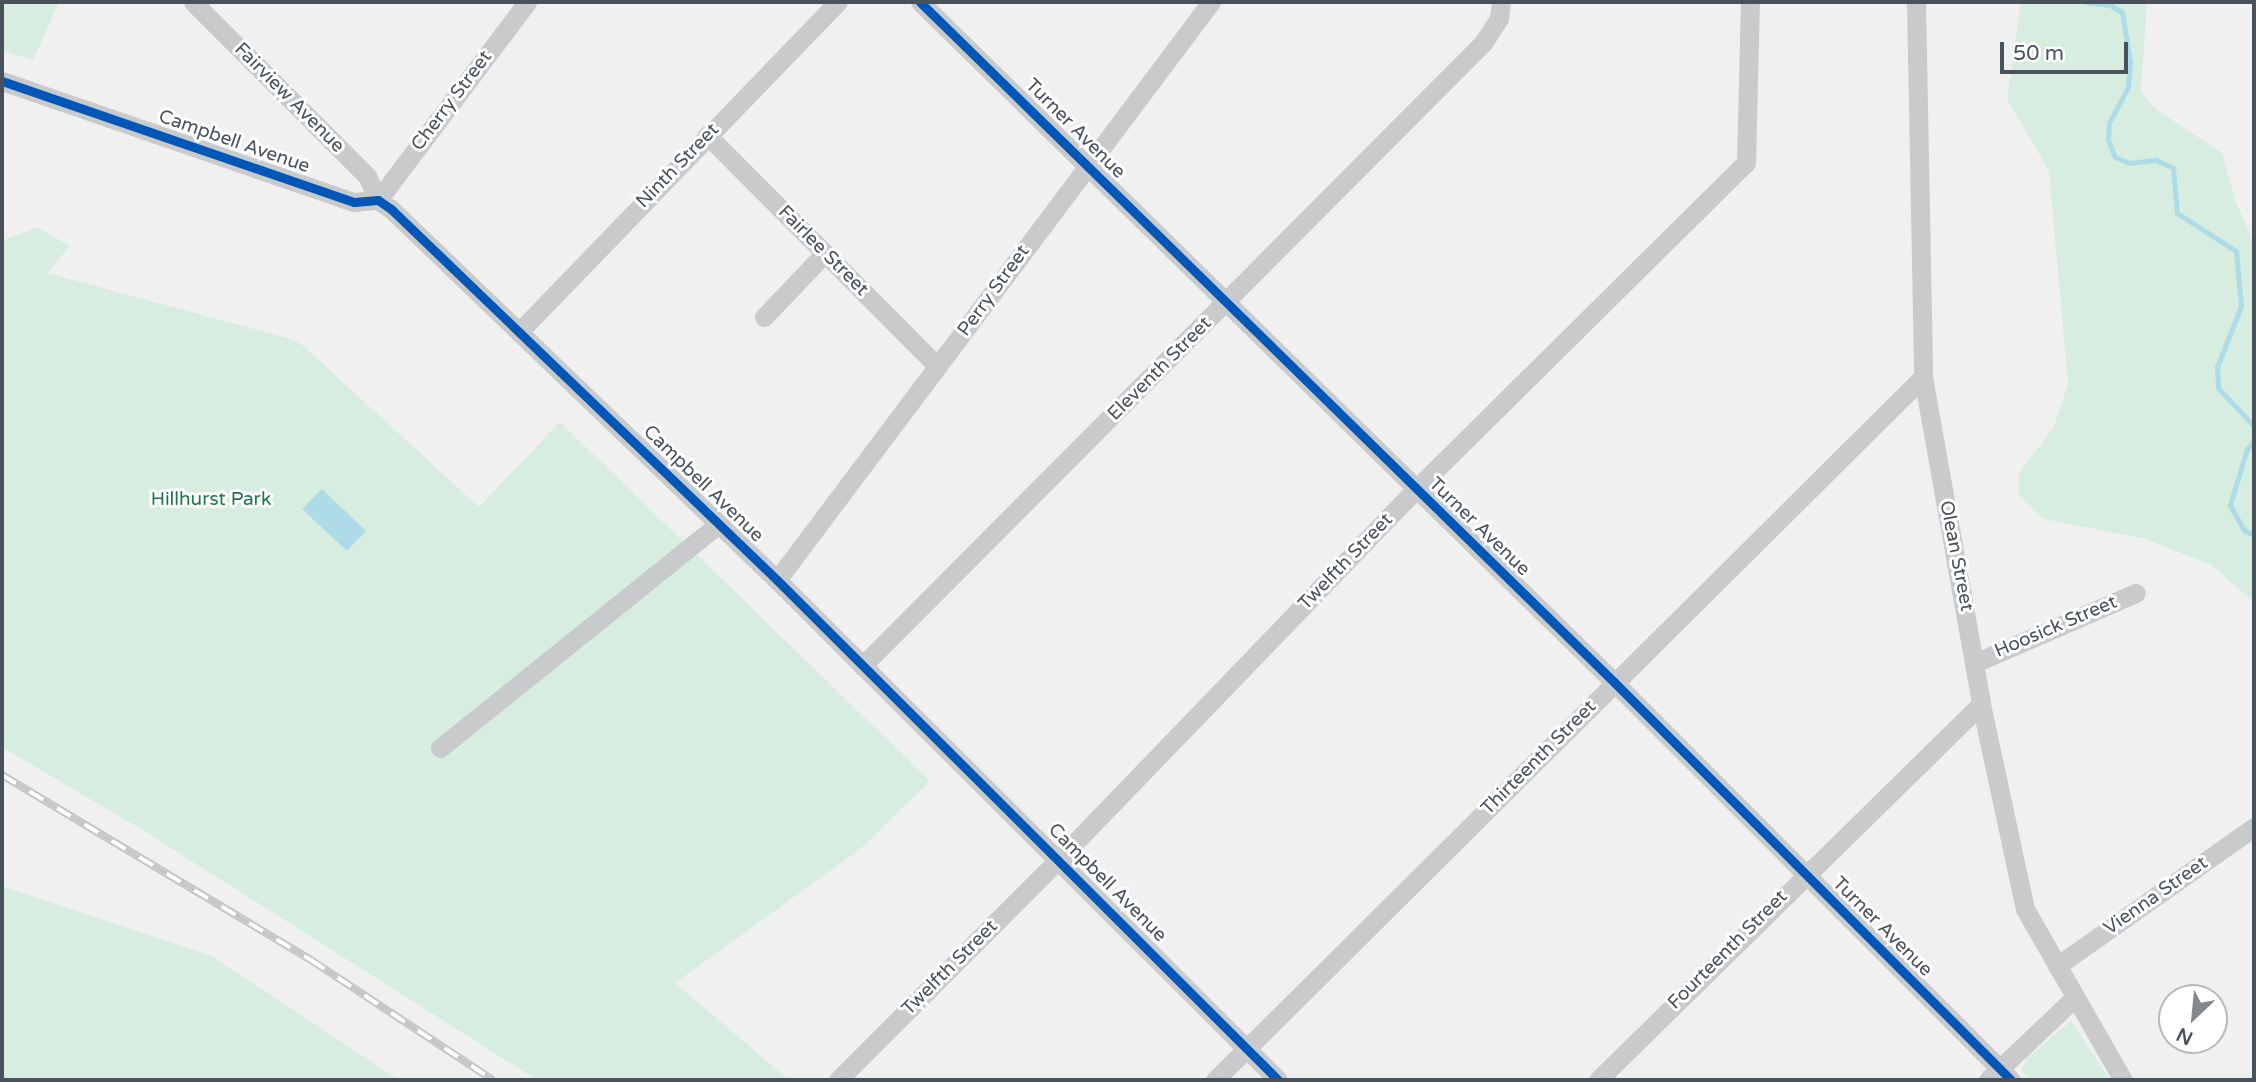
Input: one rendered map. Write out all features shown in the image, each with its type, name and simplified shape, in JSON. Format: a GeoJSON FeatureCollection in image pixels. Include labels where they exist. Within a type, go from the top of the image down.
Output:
{"type":"FeatureCollection","features":[{"type":"Feature","properties":{"kind":"street","name":"Fairview Avenue"},"geometry":{"type":"LineString","coordinates":[[193,2],[367,176],[378,200]]}},
{"type":"Feature","properties":{"kind":"street","name":"Cherry Street"},"geometry":{"type":"LineString","coordinates":[[378,200],[527,2]]}},
{"type":"Feature","properties":{"kind":"street","name":"Ninth Street"},"geometry":{"type":"LineString","coordinates":[[519,332],[838,2]]}},
{"type":"Feature","properties":{"kind":"street","name":"Turner Avenue"},"geometry":{"type":"LineString","coordinates":[[920,2],[1415,490],[1614,682],[1999,1076]]}},
{"type":"Feature","properties":{"kind":"street","name":"Perry Street"},"geometry":{"type":"LineString","coordinates":[[777,580],[1211,2]]}},
{"type":"Feature","properties":{"kind":"street","name":"Eleventh Street"},"geometry":{"type":"LineString","coordinates":[[862,666],[1483,43],[1499,18],[1501,2]]}},
{"type":"Feature","properties":{"kind":"street","name":"Twelfth Street"},"geometry":{"type":"LineString","coordinates":[[838,1080],[1059,859],[1415,490],[1746,163],[1750,2]]}},
{"type":"Feature","properties":{"kind":"street","name":"Olean Street"},"geometry":{"type":"LineString","coordinates":[[1916,2],[1923,377],[1977,662],[1981,704],[2025,909],[2123,1080]]}},
{"type":"Feature","properties":{"kind":"street","name":"Campbell Avenue"},"geometry":{"type":"LineString","coordinates":[[2,81],[355,202],[378,200],[777,580],[1278,1080]]}},
{"type":"Feature","properties":{"kind":"street","name":"Fairlee Street"},"geometry":{"type":"LineString","coordinates":[[708,135],[938,367]]}},
{"type":"Feature","properties":{"kind":"street"},"geometry":{"type":"LineString","coordinates":[[764,317],[825,253]]}},
{"type":"Feature","properties":{"kind":"street","name":"Thirteenth Street"},"geometry":{"type":"LineString","coordinates":[[1215,1080],[1923,377]]}},
{"type":"Feature","properties":{"kind":"street"},"geometry":{"type":"LineString","coordinates":[[440,748],[719,524]]}},
{"type":"Feature","properties":{"kind":"street","name":"Hoosick Street"},"geometry":{"type":"LineString","coordinates":[[1977,662],[2136,593]]}},
{"type":"Feature","properties":{"kind":"street","name":"Fourteenth Street"},"geometry":{"type":"LineString","coordinates":[[1598,1080],[1804,874],[1981,704]]}},
{"type":"Feature","properties":{"kind":"street","name":"Vienna Street"},"geometry":{"type":"LineString","coordinates":[[2057,965],[2254,827]]}},
{"type":"Feature","properties":{"kind":"street"},"geometry":{"type":"LineString","coordinates":[[1999,1076],[2074,998]]}},
{"type":"Feature","properties":{"kind":"green space"},"geometry":{"type":"Polygon","coordinates":[[[2,2],[59,2],[33,60],[2,50],[2,2]]]}},
{"type":"Feature","properties":{"kind":"green space"},"geometry":{"type":"Polygon","coordinates":[[[2021,2],[2147,2],[2141,91],[2154,108],[2222,153],[2236,203],[2254,243],[2254,602],[2210,564],[2142,538],[2044,519],[2019,496],[2019,473],[2054,427],[2068,384],[2049,171],[2007,99],[2021,2]]]}},
{"type":"Feature","properties":{"kind":"green space","name":"Hillhurst Park"},"geometry":{"type":"Polygon","coordinates":[[[37,227],[70,246],[47,273],[298,341],[479,507],[560,422],[930,781],[859,850],[675,983],[789,1080],[537,1080],[141,829],[2,747],[2,241],[37,227]]]}},
{"type":"Feature","properties":{"kind":"green space"},"geometry":{"type":"Polygon","coordinates":[[[2,886],[212,956],[399,1080],[2,1080],[2,886]]]}},
{"type":"Feature","properties":{"kind":"green space"},"geometry":{"type":"Polygon","coordinates":[[[2071,1021],[2110,1080],[2031,1080],[2021,1071],[2027,1058],[2071,1021]]]}},
{"type":"Feature","properties":{"kind":"water"},"geometry":{"type":"Polygon","coordinates":[[[322,489],[366,531],[347,551],[302,509],[322,489]]]}},
{"type":"Feature","properties":{"kind":"waterway"},"geometry":{"type":"LineString","coordinates":[[2085,2],[2110,5],[2122,12],[2130,62],[2128,87],[2109,123],[2108,140],[2115,157],[2130,163],[2156,160],[2173,168],[2177,213],[2236,251],[2241,306],[2217,367],[2218,388],[2254,426]]}},
{"type":"Feature","properties":{"kind":"waterway"},"geometry":{"type":"LineString","coordinates":[[2254,441],[2247,449],[2230,505],[2244,530],[2254,535]]}},
{"type":"Feature","properties":{"kind":"railway"},"geometry":{"type":"LineString","coordinates":[[2,775],[311,960],[493,1080]]}},
{"type":"Feature","properties":{"kind":"cycle path"},"geometry":{"type":"LineString","coordinates":[[920,2],[1614,682],[2011,1080]]}},
{"type":"Feature","properties":{"kind":"cycle path"},"geometry":{"type":"LineString","coordinates":[[2,81],[354,202],[378,200],[391,209],[777,580],[1278,1080]]}}]}
